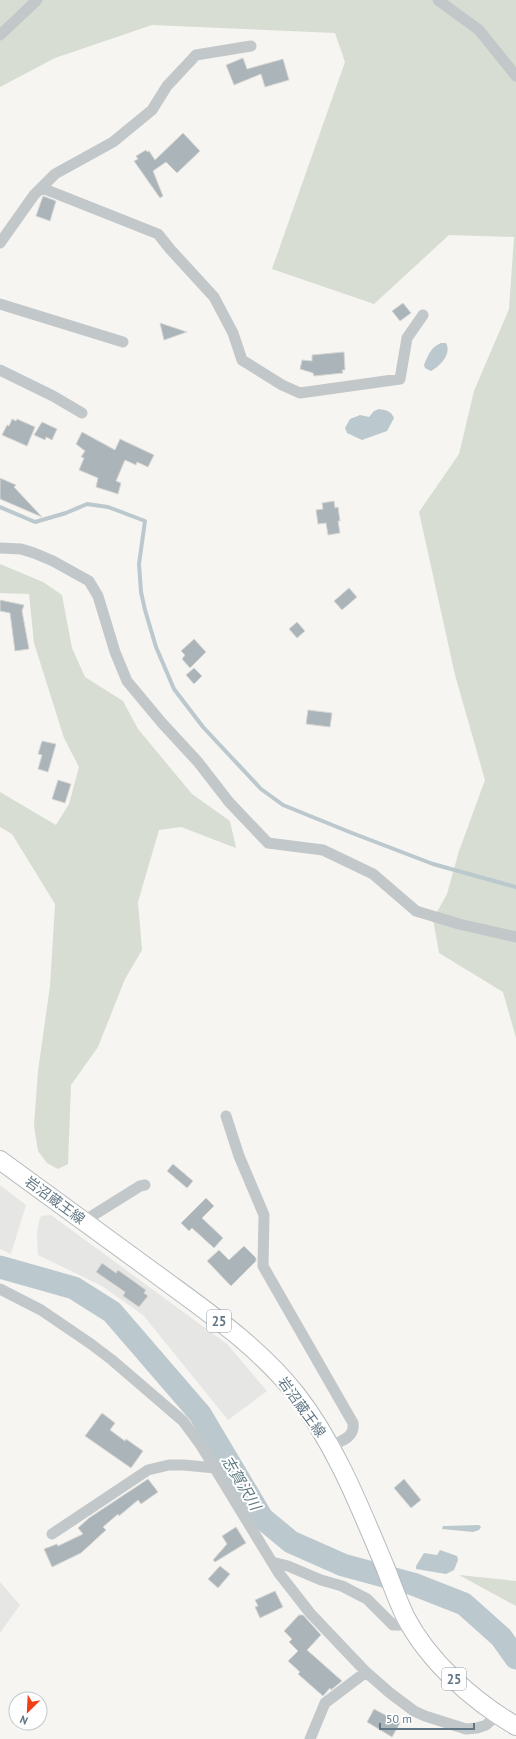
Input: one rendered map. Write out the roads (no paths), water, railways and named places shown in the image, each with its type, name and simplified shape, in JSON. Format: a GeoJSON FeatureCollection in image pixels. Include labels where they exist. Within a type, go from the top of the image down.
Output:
{"type":"FeatureCollection","features":[{"type":"Feature","properties":{"kind":"main road","name":"岩沼蔵王線"},"geometry":{"type":"LineString","coordinates":[[0,1160],[229,1328],[257,1352],[297,1396],[330,1446],[409,1621],[432,1656],[470,1694],[497,1715],[516,1726]]}},
{"type":"Feature","properties":{"kind":"street"},"geometry":{"type":"LineString","coordinates":[[0,35],[37,0]]}},
{"type":"Feature","properties":{"kind":"street"},"geometry":{"type":"LineString","coordinates":[[438,0],[479,30],[516,76]]}},
{"type":"Feature","properties":{"kind":"street"},"geometry":{"type":"LineString","coordinates":[[0,244],[34,195],[55,174],[113,142],[152,110],[167,86],[196,55],[251,46]]}},
{"type":"Feature","properties":{"kind":"street"},"geometry":{"type":"LineString","coordinates":[[42,188],[158,234],[214,297],[233,333],[242,360],[282,385],[300,392],[400,379],[407,338],[422,315]]}},
{"type":"Feature","properties":{"kind":"street"},"geometry":{"type":"LineString","coordinates":[[0,304],[123,342]]}},
{"type":"Feature","properties":{"kind":"street"},"geometry":{"type":"LineString","coordinates":[[0,370],[53,396],[82,413]]}},
{"type":"Feature","properties":{"kind":"street"},"geometry":{"type":"LineString","coordinates":[[0,548],[21,549],[34,553],[53,561],[89,581],[98,596],[115,652],[127,681],[162,723],[198,762],[229,802],[268,843],[323,850],[373,874],[416,911],[459,924],[516,937]]}},
{"type":"Feature","properties":{"kind":"street"},"geometry":{"type":"LineString","coordinates":[[226,1116],[239,1156],[264,1215],[264,1266],[353,1423],[353,1431],[348,1438],[330,1446]]}},
{"type":"Feature","properties":{"kind":"street"},"geometry":{"type":"LineString","coordinates":[[84,1221],[140,1186],[145,1185]]}},
{"type":"Feature","properties":{"kind":"street"},"geometry":{"type":"LineString","coordinates":[[0,1289],[41,1310],[112,1360],[183,1421],[200,1444],[272,1562],[310,1613],[366,1672],[414,1711],[438,1721],[466,1729],[477,1728],[486,1725],[497,1715]]}},
{"type":"Feature","properties":{"kind":"street"},"geometry":{"type":"LineString","coordinates":[[52,1534],[148,1470],[169,1465],[215,1468]]}},
{"type":"Feature","properties":{"kind":"street"},"geometry":{"type":"LineString","coordinates":[[272,1562],[288,1566],[321,1580],[342,1586],[367,1599],[393,1625],[409,1621]]}},
{"type":"Feature","properties":{"kind":"street"},"geometry":{"type":"LineString","coordinates":[[310,1739],[325,1703],[366,1672]]}},
{"type":"Feature","properties":{"kind":"waterway"},"geometry":{"type":"LineString","coordinates":[[0,507],[35,522],[66,513],[87,504],[108,507],[145,521],[139,564],[141,592],[156,647],[174,689],[203,727],[261,789],[283,805],[352,833],[433,864],[516,887]]}},
{"type":"Feature","properties":{"kind":"waterway","name":"志賀沢川"},"geometry":{"type":"LineString","coordinates":[[0,1267],[74,1288],[112,1312],[200,1414],[262,1518],[291,1542],[343,1565],[413,1584],[464,1604],[501,1637],[516,1658]]}}]}
